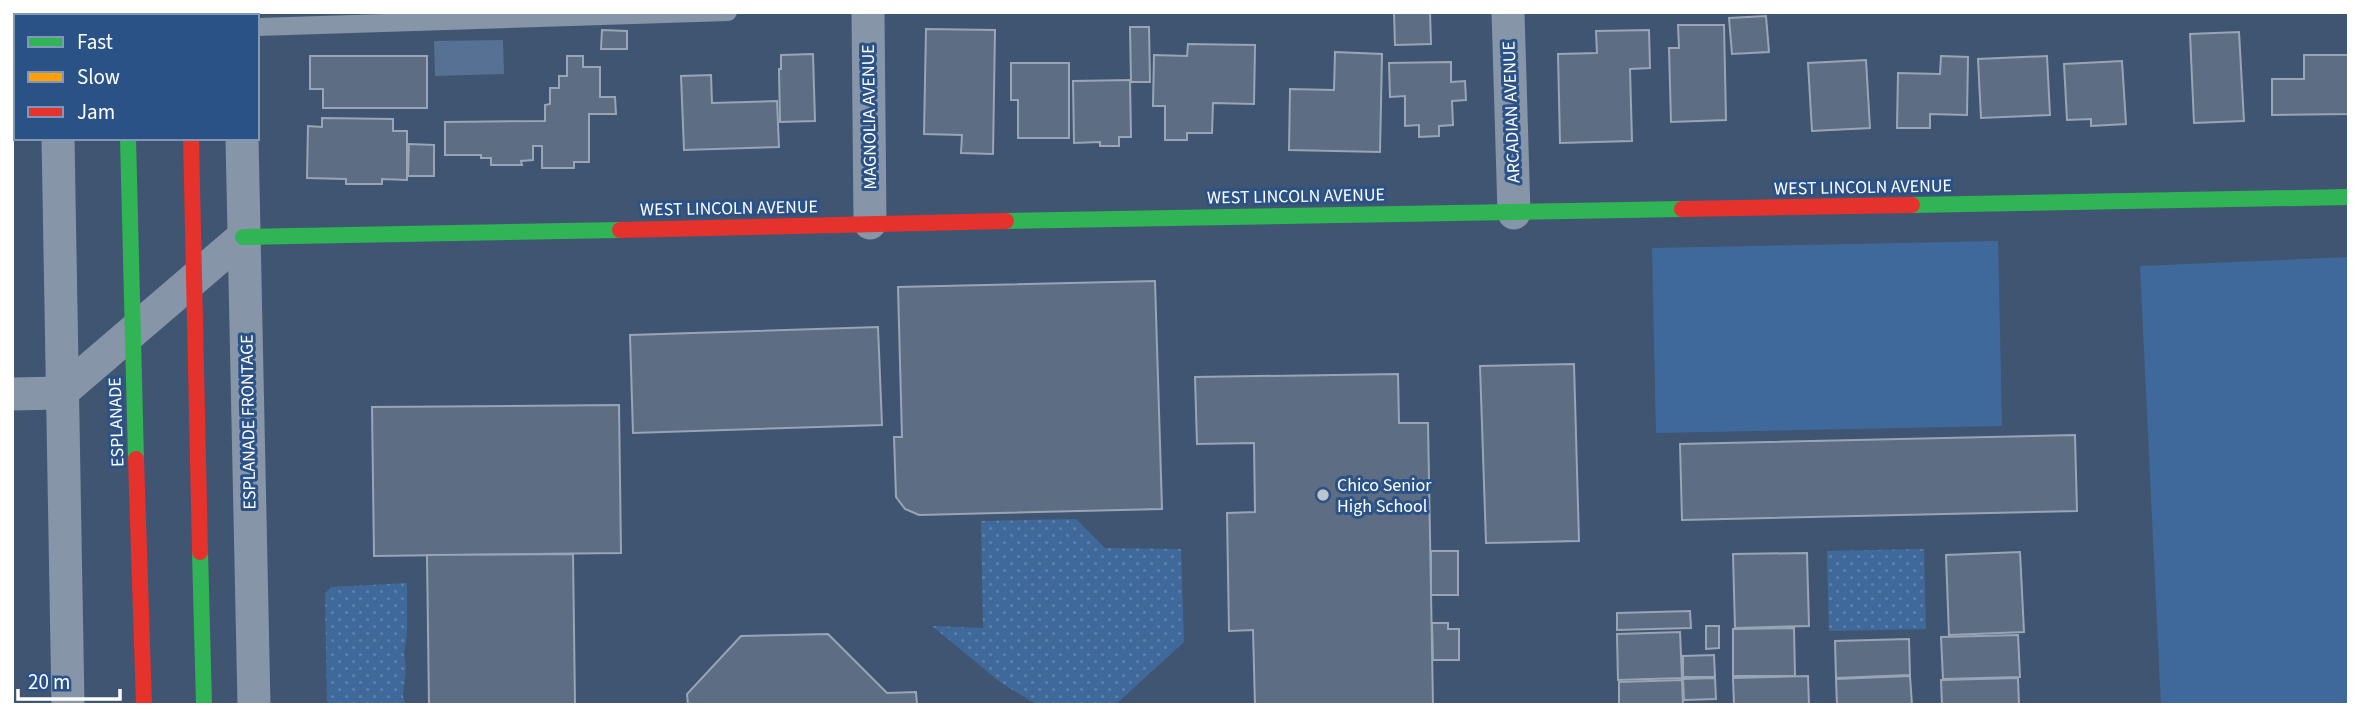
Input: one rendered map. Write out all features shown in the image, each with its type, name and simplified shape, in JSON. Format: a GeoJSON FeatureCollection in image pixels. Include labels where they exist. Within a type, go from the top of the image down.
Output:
{"type":"FeatureCollection","features":[{"type":"Feature","properties":{"kind":"street","name":"MAGNOLIA AVENUE"},"geometry":{"type":"LineString","coordinates":[[867,12],[870,223]]}},
{"type":"Feature","properties":{"kind":"street","name":"ARCADIAN AVENUE"},"geometry":{"type":"LineString","coordinates":[[1508,12],[1514,213]]}},
{"type":"Feature","properties":{"kind":"street"},"geometry":{"type":"LineString","coordinates":[[58,140],[68,705]]}},
{"type":"Feature","properties":{"kind":"street","name":"ESPLANADE"},"geometry":{"type":"LineString","coordinates":[[128,140],[131,333],[136,413],[144,705]]}},
{"type":"Feature","properties":{"kind":"street"},"geometry":{"type":"LineString","coordinates":[[191,140],[204,705]]}},
{"type":"Feature","properties":{"kind":"street","name":"ESPLANADE FRONTAGE"},"geometry":{"type":"LineString","coordinates":[[242,140],[254,705]]}},
{"type":"Feature","properties":{"kind":"street","name":"WEST LINCOLN AVENUE"},"geometry":{"type":"LineString","coordinates":[[243,237],[2349,197]]}},
{"type":"Feature","properties":{"kind":"street"},"geometry":{"type":"LineString","coordinates":[[12,394],[61,393],[243,237]]}},
{"type":"Feature","properties":{"kind":"lane"},"geometry":{"type":"LineString","coordinates":[[259,27],[728,12]]}},
{"type":"Feature","properties":{"kind":"shaded area"},"geometry":{"type":"Polygon","coordinates":[[[503,40],[504,74],[435,76],[434,41],[503,40]]]}},
{"type":"Feature","properties":{"kind":"shaded area"},"geometry":{"type":"Polygon","coordinates":[[[1998,241],[2002,426],[1656,433],[1652,248],[1998,241]]]}},
{"type":"Feature","properties":{"kind":"shaded area"},"geometry":{"type":"Polygon","coordinates":[[[2349,257],[2349,705],[2161,705],[2140,266],[2349,257]]]}},
{"type":"Feature","properties":{"kind":"shaded area"},"geometry":{"type":"Polygon","coordinates":[[[1076,519],[1105,548],[1181,549],[1184,642],[1115,705],[1037,705],[1000,682],[932,626],[983,628],[981,521],[1076,519]]]}},
{"type":"Feature","properties":{"kind":"shaded area"},"geometry":{"type":"Polygon","coordinates":[[[1924,549],[1926,629],[1829,631],[1827,551],[1924,549]]]}},
{"type":"Feature","properties":{"kind":"shaded area"},"geometry":{"type":"Polygon","coordinates":[[[407,583],[403,696],[406,705],[327,705],[325,594],[331,587],[407,583]]]}},
{"type":"Feature","properties":{"kind":"building"},"geometry":{"type":"Polygon","coordinates":[[[1394,12],[1430,12],[1431,44],[1395,45],[1394,12]]]}},
{"type":"Feature","properties":{"kind":"building"},"geometry":{"type":"Polygon","coordinates":[[[1766,16],[1769,52],[1732,54],[1729,18],[1766,16]]]}},
{"type":"Feature","properties":{"kind":"building"},"geometry":{"type":"Polygon","coordinates":[[[1678,25],[1724,25],[1726,120],[1671,122],[1669,48],[1679,48],[1678,25]]]}},
{"type":"Feature","properties":{"kind":"building"},"geometry":{"type":"Polygon","coordinates":[[[1130,27],[1149,27],[1150,82],[1131,82],[1130,27]]]}},
{"type":"Feature","properties":{"kind":"building"},"geometry":{"type":"Polygon","coordinates":[[[926,29],[995,30],[993,154],[961,153],[962,135],[924,134],[926,29]]]}},
{"type":"Feature","properties":{"kind":"building"},"geometry":{"type":"Polygon","coordinates":[[[602,30],[627,31],[627,49],[601,49],[602,30]]]}},
{"type":"Feature","properties":{"kind":"building"},"geometry":{"type":"Polygon","coordinates":[[[1649,30],[1650,68],[1630,69],[1632,141],[1560,143],[1558,54],[1597,53],[1596,31],[1649,30]]]}},
{"type":"Feature","properties":{"kind":"building"},"geometry":{"type":"Polygon","coordinates":[[[2239,32],[2244,121],[2194,123],[2190,34],[2239,32]]]}},
{"type":"Feature","properties":{"kind":"building"},"geometry":{"type":"Polygon","coordinates":[[[1188,44],[1255,45],[1254,104],[1213,103],[1212,133],[1187,133],[1187,140],[1165,140],[1165,106],[1153,106],[1154,55],[1187,56],[1188,44]]]}},
{"type":"Feature","properties":{"kind":"building"},"geometry":{"type":"Polygon","coordinates":[[[1335,52],[1382,54],[1380,152],[1289,150],[1290,89],[1334,90],[1335,52]]]}},
{"type":"Feature","properties":{"kind":"building"},"geometry":{"type":"Polygon","coordinates":[[[813,54],[815,121],[780,122],[781,55],[813,54]]]}},
{"type":"Feature","properties":{"kind":"building"},"geometry":{"type":"Polygon","coordinates":[[[2304,55],[2349,55],[2349,114],[2272,115],[2272,79],[2304,79],[2304,55]]]}},
{"type":"Feature","properties":{"kind":"building"},"geometry":{"type":"Polygon","coordinates":[[[310,56],[427,56],[427,108],[323,108],[323,89],[310,89],[310,56]]]}},
{"type":"Feature","properties":{"kind":"building"},"geometry":{"type":"Polygon","coordinates":[[[567,56],[583,56],[583,67],[600,67],[600,97],[615,97],[616,114],[589,114],[589,162],[574,162],[574,168],[542,168],[542,146],[533,146],[533,160],[521,161],[522,165],[491,165],[491,158],[481,158],[481,155],[445,155],[445,122],[545,121],[545,105],[550,104],[550,88],[559,88],[559,76],[567,76],[567,56]]]}},
{"type":"Feature","properties":{"kind":"building"},"geometry":{"type":"Polygon","coordinates":[[[1941,56],[1968,57],[1967,115],[1930,114],[1930,128],[1897,128],[1898,73],[1940,74],[1941,56]]]}},
{"type":"Feature","properties":{"kind":"building"},"geometry":{"type":"Polygon","coordinates":[[[2047,56],[2050,115],[1981,118],[1978,59],[2047,56]]]}},
{"type":"Feature","properties":{"kind":"building"},"geometry":{"type":"Polygon","coordinates":[[[1866,60],[1870,128],[1812,131],[1808,63],[1866,60]]]}},
{"type":"Feature","properties":{"kind":"building"},"geometry":{"type":"Polygon","coordinates":[[[2122,61],[2126,124],[2091,126],[2091,119],[2067,120],[2064,64],[2122,61]]]}},
{"type":"Feature","properties":{"kind":"building"},"geometry":{"type":"Polygon","coordinates":[[[1451,62],[1451,82],[1465,81],[1466,100],[1452,101],[1453,125],[1439,126],[1439,136],[1419,137],[1419,125],[1405,126],[1405,96],[1390,97],[1389,63],[1451,62]]]}},
{"type":"Feature","properties":{"kind":"building"},"geometry":{"type":"Polygon","coordinates":[[[1011,63],[1069,63],[1069,138],[1018,138],[1018,100],[1011,100],[1011,63]]]}},
{"type":"Feature","properties":{"kind":"building"},"geometry":{"type":"Polygon","coordinates":[[[711,75],[712,103],[777,101],[779,147],[684,150],[681,76],[711,75]]]}},
{"type":"Feature","properties":{"kind":"building"},"geometry":{"type":"Polygon","coordinates":[[[1130,80],[1131,137],[1119,137],[1119,146],[1100,146],[1100,142],[1074,143],[1073,81],[1130,80]]]}},
{"type":"Feature","properties":{"kind":"building"},"geometry":{"type":"Polygon","coordinates":[[[322,118],[393,119],[393,131],[407,131],[407,180],[382,179],[382,184],[346,184],[346,179],[307,178],[308,126],[322,127],[322,118]]]}},
{"type":"Feature","properties":{"kind":"building"},"geometry":{"type":"Polygon","coordinates":[[[409,144],[434,145],[434,176],[408,176],[409,144]]]}},
{"type":"Feature","properties":{"kind":"building"},"geometry":{"type":"Polygon","coordinates":[[[1155,281],[1162,509],[919,515],[905,509],[896,497],[894,437],[902,437],[898,287],[1155,281]]]}},
{"type":"Feature","properties":{"kind":"building"},"geometry":{"type":"Polygon","coordinates":[[[878,327],[882,425],[633,433],[630,335],[878,327]]]}},
{"type":"Feature","properties":{"kind":"building"},"geometry":{"type":"Polygon","coordinates":[[[1574,364],[1579,541],[1486,543],[1480,366],[1574,364]]]}},
{"type":"Feature","properties":{"kind":"building"},"geometry":{"type":"Polygon","coordinates":[[[1398,374],[1399,423],[1428,423],[1433,705],[1255,705],[1253,630],[1229,631],[1227,513],[1255,512],[1254,443],[1197,444],[1195,377],[1398,374]]]}},
{"type":"Feature","properties":{"kind":"building"},"geometry":{"type":"Polygon","coordinates":[[[619,405],[621,553],[374,556],[372,407],[619,405]]]}},
{"type":"Feature","properties":{"kind":"building"},"geometry":{"type":"Polygon","coordinates":[[[2075,435],[2077,511],[1682,520],[1680,444],[2075,435]]]}},
{"type":"Feature","properties":{"kind":"building"},"geometry":{"type":"Polygon","coordinates":[[[1431,551],[1458,551],[1458,595],[1431,595],[1431,551]]]}},
{"type":"Feature","properties":{"kind":"building"},"geometry":{"type":"Polygon","coordinates":[[[2020,552],[2024,632],[1949,635],[1946,555],[2020,552]]]}},
{"type":"Feature","properties":{"kind":"building"},"geometry":{"type":"Polygon","coordinates":[[[1807,553],[1809,626],[1735,628],[1733,554],[1807,553]]]}},
{"type":"Feature","properties":{"kind":"building"},"geometry":{"type":"Polygon","coordinates":[[[573,554],[575,705],[429,705],[427,555],[573,554]]]}},
{"type":"Feature","properties":{"kind":"building"},"geometry":{"type":"Polygon","coordinates":[[[1690,611],[1691,628],[1617,630],[1617,613],[1690,611]]]}},
{"type":"Feature","properties":{"kind":"building"},"geometry":{"type":"Polygon","coordinates":[[[1432,623],[1448,623],[1448,629],[1459,629],[1459,660],[1433,660],[1432,623]]]}},
{"type":"Feature","properties":{"kind":"building"},"geometry":{"type":"Polygon","coordinates":[[[1706,626],[1719,626],[1719,648],[1706,649],[1706,626]]]}},
{"type":"Feature","properties":{"kind":"building"},"geometry":{"type":"Polygon","coordinates":[[[1794,628],[1795,676],[1733,676],[1733,629],[1794,628]]]}},
{"type":"Feature","properties":{"kind":"building"},"geometry":{"type":"Polygon","coordinates":[[[1680,632],[1682,678],[1618,680],[1617,634],[1680,632]]]}},
{"type":"Feature","properties":{"kind":"building"},"geometry":{"type":"Polygon","coordinates":[[[828,634],[887,693],[916,692],[917,705],[688,705],[687,694],[741,636],[828,634]]]}},
{"type":"Feature","properties":{"kind":"building"},"geometry":{"type":"Polygon","coordinates":[[[2018,635],[2020,677],[1943,679],[1941,637],[2018,635]]]}},
{"type":"Feature","properties":{"kind":"building"},"geometry":{"type":"Polygon","coordinates":[[[1909,639],[1910,675],[1836,678],[1835,641],[1909,639]]]}},
{"type":"Feature","properties":{"kind":"building"},"geometry":{"type":"Polygon","coordinates":[[[1714,655],[1715,677],[1683,677],[1683,656],[1714,655]]]}},
{"type":"Feature","properties":{"kind":"building"},"geometry":{"type":"Polygon","coordinates":[[[1808,676],[1809,705],[1734,705],[1733,678],[1808,676]]]}},
{"type":"Feature","properties":{"kind":"building"},"geometry":{"type":"Polygon","coordinates":[[[1910,676],[1912,705],[1837,705],[1836,679],[1910,676]]]}},
{"type":"Feature","properties":{"kind":"building"},"geometry":{"type":"Polygon","coordinates":[[[1715,678],[1716,699],[1684,700],[1683,679],[1715,678]]]}},
{"type":"Feature","properties":{"kind":"building"},"geometry":{"type":"Polygon","coordinates":[[[2018,678],[2019,705],[1942,705],[1941,680],[2018,678]]]}},
{"type":"Feature","properties":{"kind":"building"},"geometry":{"type":"Polygon","coordinates":[[[1682,680],[1683,705],[1619,705],[1619,682],[1682,680]]]}},
{"type":"Feature","properties":{"kind":"traffic: fast"},"geometry":{"type":"LineString","coordinates":[[128,140],[136,459]]}},
{"type":"Feature","properties":{"kind":"traffic: fast"},"geometry":{"type":"LineString","coordinates":[[1912,205],[2349,197]]}},
{"type":"Feature","properties":{"kind":"traffic: fast"},"geometry":{"type":"LineString","coordinates":[[1006,221],[1682,209]]}},
{"type":"Feature","properties":{"kind":"traffic: fast"},"geometry":{"type":"LineString","coordinates":[[243,237],[620,230]]}},
{"type":"Feature","properties":{"kind":"traffic: fast"},"geometry":{"type":"LineString","coordinates":[[200,552],[204,705]]}},
{"type":"Feature","properties":{"kind":"traffic: jam"},"geometry":{"type":"LineString","coordinates":[[191,140],[200,552]]}},
{"type":"Feature","properties":{"kind":"traffic: jam"},"geometry":{"type":"LineString","coordinates":[[1682,209],[1912,205]]}},
{"type":"Feature","properties":{"kind":"traffic: jam"},"geometry":{"type":"LineString","coordinates":[[620,230],[1006,221]]}},
{"type":"Feature","properties":{"kind":"traffic: jam"},"geometry":{"type":"LineString","coordinates":[[136,459],[144,705]]}},
{"type":"Feature","properties":{"kind":"place","name":"Chico Senior High School"},"geometry":{"type":"Point","coordinates":[1323,495]}}]}
